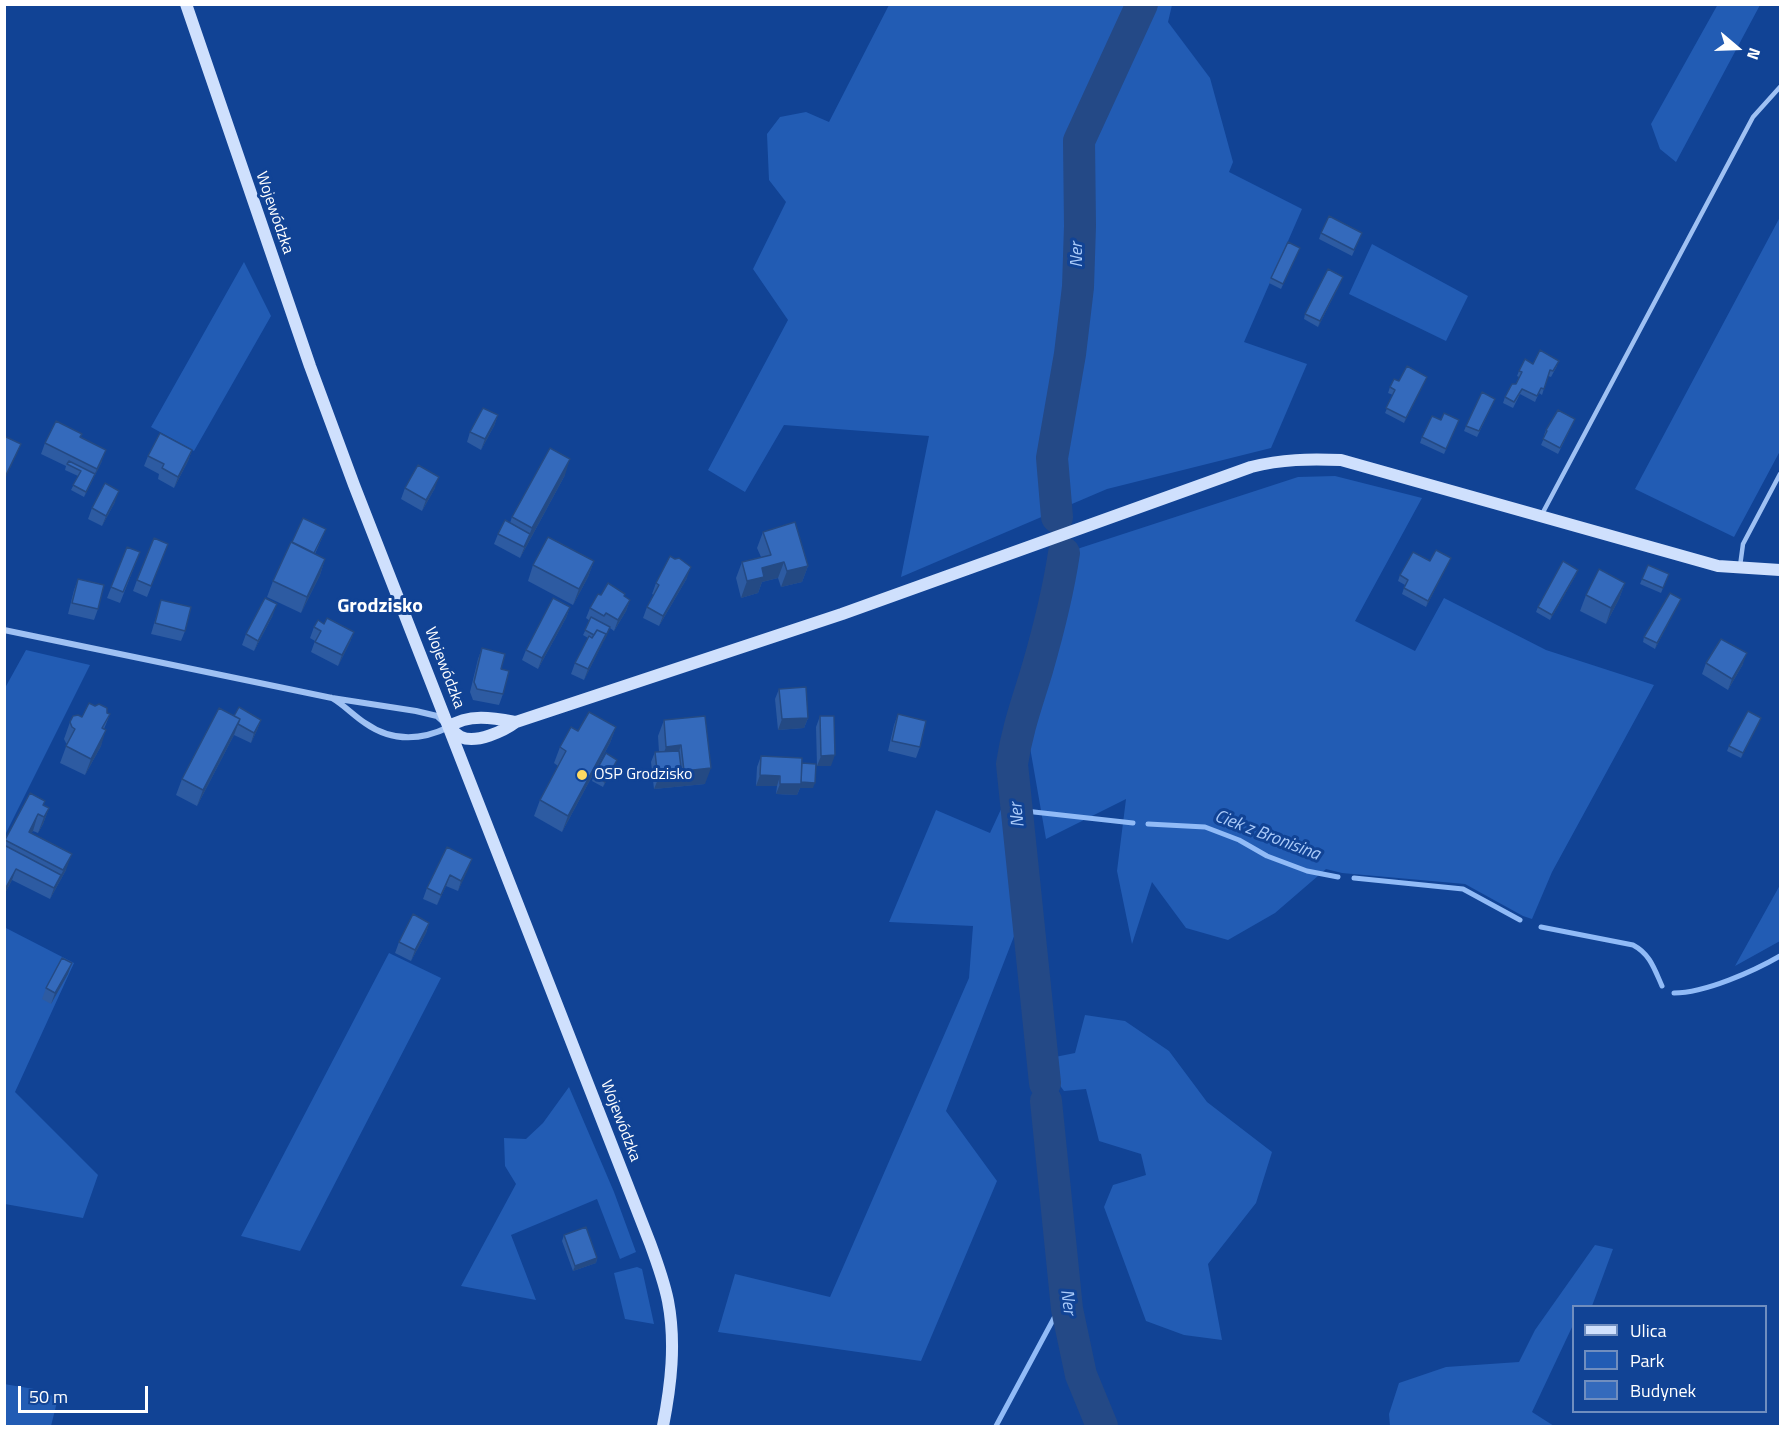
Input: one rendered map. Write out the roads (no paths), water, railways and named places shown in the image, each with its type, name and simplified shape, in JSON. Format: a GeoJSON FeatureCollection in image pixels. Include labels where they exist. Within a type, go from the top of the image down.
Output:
{"type":"FeatureCollection","features":[{"type":"Feature","properties":{"kind":"main road","name":"Wojewódzka"},"geometry":{"type":"LineString","coordinates":[[186,4],[310,366],[650,1243],[668,1300],[672,1341],[670,1385],[663,1426]]}},
{"type":"Feature","properties":{"kind":"main road"},"geometry":{"type":"LineString","coordinates":[[516,722],[475,718],[463,719],[449,727],[459,737],[468,740],[493,734],[516,722],[842,614],[1240,471],[1277,461],[1302,458],[1341,460],[1718,566],[1780,570]]}},
{"type":"Feature","properties":{"kind":"street"},"geometry":{"type":"LineString","coordinates":[[4,630],[332,698],[416,711],[436,716],[449,727],[433,735],[416,739],[396,738],[364,723],[332,698]]}},
{"type":"Feature","properties":{"kind":"lane"},"geometry":{"type":"LineString","coordinates":[[1541,516],[1753,117],[1780,87]]}},
{"type":"Feature","properties":{"kind":"lane"},"geometry":{"type":"LineString","coordinates":[[1740,569],[1743,544],[1780,474]]}},
{"type":"Feature","properties":{"kind":"waterway","name":"Ner"},"geometry":{"type":"LineString","coordinates":[[1057,517],[1052,458],[1070,354],[1078,287],[1079,141],[1142,4]]}},
{"type":"Feature","properties":{"kind":"waterway","name":"Ner"},"geometry":{"type":"LineString","coordinates":[[1045,1083],[1012,764],[1019,728],[1049,627],[1064,553]]}},
{"type":"Feature","properties":{"kind":"waterway","name":"Ciek z Bronisina"},"geometry":{"type":"LineString","coordinates":[[1016,810],[1133,823]]}},
{"type":"Feature","properties":{"kind":"waterway","name":"Ciek z Bronisina"},"geometry":{"type":"LineString","coordinates":[[1148,824],[1205,827],[1239,840],[1267,856],[1307,871],[1338,877]]}},
{"type":"Feature","properties":{"kind":"waterway","name":"Ciek z Bronisina"},"geometry":{"type":"LineString","coordinates":[[1354,878],[1463,889],[1520,920]]}},
{"type":"Feature","properties":{"kind":"waterway","name":"Ciek z Bronisina"},"geometry":{"type":"LineString","coordinates":[[1541,927],[1633,945],[1648,957],[1662,986]]}},
{"type":"Feature","properties":{"kind":"waterway","name":"Ciek z Bronisina"},"geometry":{"type":"LineString","coordinates":[[1674,993],[1714,985],[1780,956]]}},
{"type":"Feature","properties":{"kind":"waterway","name":"Ner"},"geometry":{"type":"LineString","coordinates":[[1046,1101],[1067,1309],[1081,1375],[1102,1426]]}},
{"type":"Feature","properties":{"kind":"waterway"},"geometry":{"type":"LineString","coordinates":[[996,1426],[1054,1318],[1067,1309]]}},
{"type":"Feature","properties":{"kind":"place","name":"OSP Grodzisko"},"geometry":{"type":"Point","coordinates":[582,775]}},
{"type":"Feature","properties":{"kind":"district","name":"Grodzisko"},"geometry":{"type":"Point","coordinates":[380,607]}}]}
